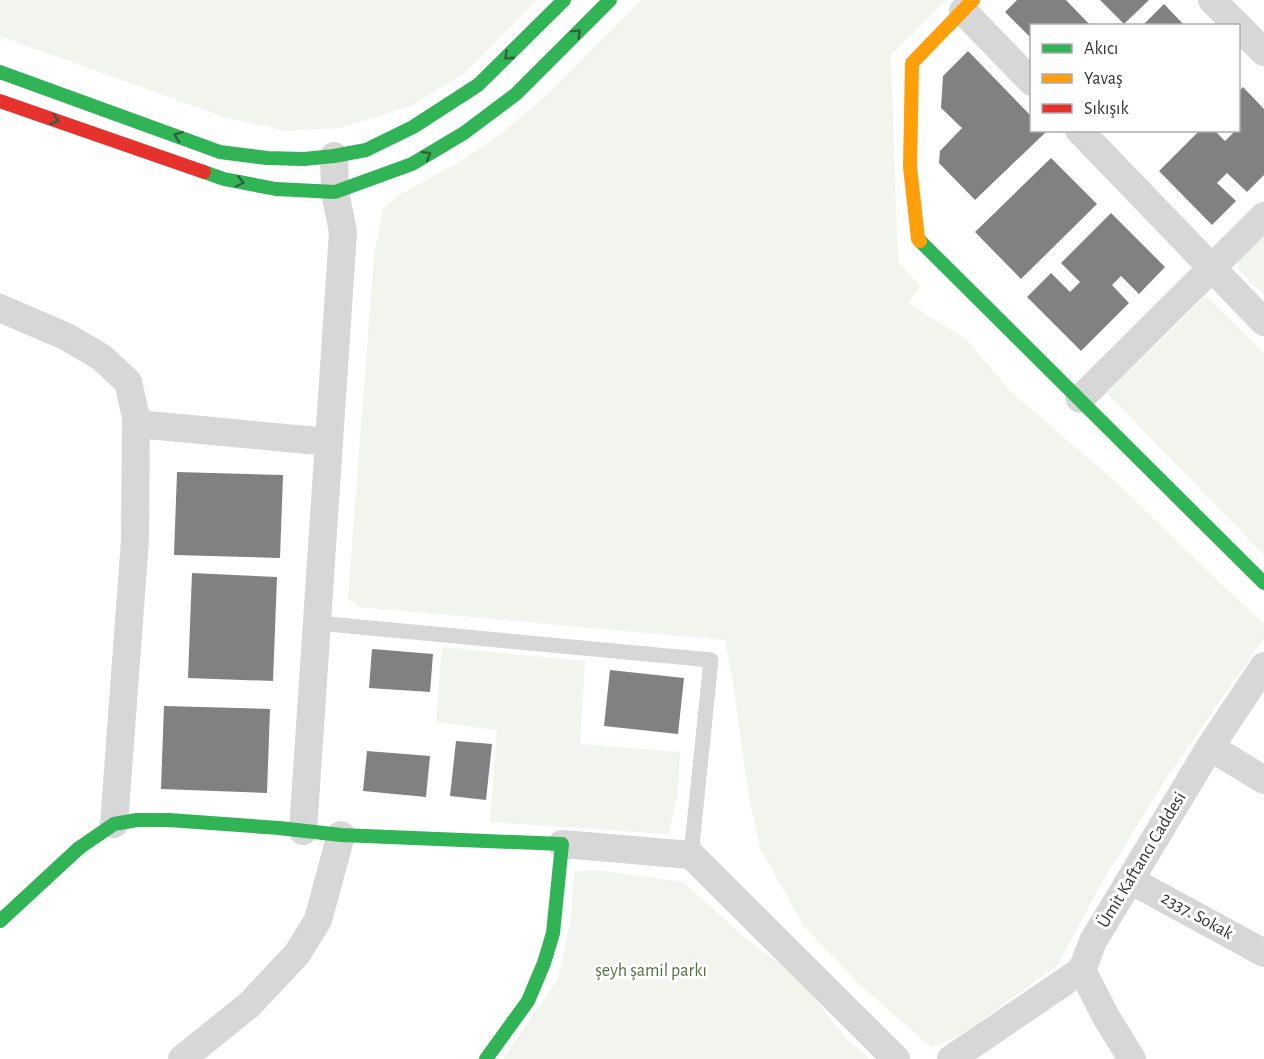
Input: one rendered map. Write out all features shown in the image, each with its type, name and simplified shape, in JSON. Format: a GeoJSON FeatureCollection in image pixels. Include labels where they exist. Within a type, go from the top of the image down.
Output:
{"type":"FeatureCollection","features":[{"type":"Feature","properties":{"kind":"street"},"geometry":{"type":"LineString","coordinates":[[0,72],[220,152],[267,158],[304,159],[334,156],[366,150],[413,127],[478,85],[564,0]]}},
{"type":"Feature","properties":{"kind":"street"},"geometry":{"type":"LineString","coordinates":[[0,101],[224,179],[276,189],[335,192],[412,164],[464,133],[516,94],[610,0]]}},
{"type":"Feature","properties":{"kind":"street"},"geometry":{"type":"LineString","coordinates":[[1212,0],[1236,24]]}},
{"type":"Feature","properties":{"kind":"street"},"geometry":{"type":"LineString","coordinates":[[1030,80],[968,5],[912,63],[910,167],[918,238],[1264,583]]}},
{"type":"Feature","properties":{"kind":"street"},"geometry":{"type":"LineString","coordinates":[[1240,28],[1264,52]]}},
{"type":"Feature","properties":{"kind":"street"},"geometry":{"type":"LineString","coordinates":[[1081,132],[1264,322]]}},
{"type":"Feature","properties":{"kind":"street"},"geometry":{"type":"LineString","coordinates":[[303,831],[343,232],[335,192],[334,156]]}},
{"type":"Feature","properties":{"kind":"street"},"geometry":{"type":"LineString","coordinates":[[1080,399],[1264,216]]}},
{"type":"Feature","properties":{"kind":"street"},"geometry":{"type":"LineString","coordinates":[[0,308],[67,337],[101,357],[128,381],[136,417],[135,540],[114,824]]}},
{"type":"Feature","properties":{"kind":"street"},"geometry":{"type":"LineString","coordinates":[[137,424],[329,442]]}},
{"type":"Feature","properties":{"kind":"street","name":"Ümit Kaftancı Caddesi"},"geometry":{"type":"LineString","coordinates":[[1082,970],[1093,941],[1210,747],[1264,666]]}},
{"type":"Feature","properties":{"kind":"street"},"geometry":{"type":"LineString","coordinates":[[1210,747],[1264,780]]}},
{"type":"Feature","properties":{"kind":"street"},"geometry":{"type":"LineString","coordinates":[[0,921],[79,848],[114,824],[137,820],[169,820],[341,835],[562,844],[690,855],[896,1059]]}},
{"type":"Feature","properties":{"kind":"street"},"geometry":{"type":"LineString","coordinates":[[182,1059],[249,1005],[297,954],[318,920],[341,835]]}},
{"type":"Feature","properties":{"kind":"street"},"geometry":{"type":"LineString","coordinates":[[486,1059],[528,1001],[544,963],[553,933],[562,844]]}},
{"type":"Feature","properties":{"kind":"street","name":"2337. Sokak"},"geometry":{"type":"LineString","coordinates":[[1130,880],[1264,953]]}},
{"type":"Feature","properties":{"kind":"street"},"geometry":{"type":"LineString","coordinates":[[951,1059],[1082,970],[1106,1017],[1132,1059]]}},
{"type":"Feature","properties":{"kind":"lane"},"geometry":{"type":"LineString","coordinates":[[317,623],[711,660],[690,855]]}},
{"type":"Feature","properties":{"kind":"green space"},"geometry":{"type":"Polygon","coordinates":[[[0,0],[537,0],[465,73],[411,106],[340,128],[286,131],[224,117],[0,36],[0,0]]]}},
{"type":"Feature","properties":{"kind":"green space"},"geometry":{"type":"Polygon","coordinates":[[[641,0],[946,0],[891,55],[898,262],[920,286],[908,303],[967,340],[1011,392],[1116,482],[1264,624],[1264,638],[1165,780],[1098,889],[1058,965],[965,1032],[932,1048],[860,985],[804,926],[760,848],[749,798],[725,640],[359,607],[348,599],[374,255],[383,209],[397,196],[461,161],[503,132],[548,94],[641,0]]]}},
{"type":"Feature","properties":{"kind":"green space"},"geometry":{"type":"Polygon","coordinates":[[[1264,236],[1264,295],[1237,268],[1239,260],[1264,236]]]}},
{"type":"Feature","properties":{"kind":"green space"},"geometry":{"type":"Polygon","coordinates":[[[1206,296],[1264,353],[1264,555],[1107,393],[1206,296]]]}},
{"type":"Feature","properties":{"kind":"green space"},"geometry":{"type":"Polygon","coordinates":[[[442,647],[585,661],[580,744],[680,752],[678,792],[669,834],[490,822],[497,730],[436,722],[442,647]]]}},
{"type":"Feature","properties":{"kind":"green space","name":"şeyh şamil parkı"},"geometry":{"type":"Polygon","coordinates":[[[596,870],[683,882],[741,934],[804,983],[830,1019],[869,1059],[503,1059],[558,979],[571,919],[574,871],[596,870]]]}},
{"type":"Feature","properties":{"kind":"building"},"geometry":{"type":"Polygon","coordinates":[[[1017,0],[1066,0],[1089,24],[1030,24],[1030,37],[1005,12],[1017,0]]]}},
{"type":"Feature","properties":{"kind":"building"},"geometry":{"type":"Polygon","coordinates":[[[1100,0],[1149,0],[1124,24],[1100,0]]]}},
{"type":"Feature","properties":{"kind":"building"},"geometry":{"type":"Polygon","coordinates":[[[1164,4],[1183,24],[1144,24],[1164,4]]]}},
{"type":"Feature","properties":{"kind":"building"},"geometry":{"type":"Polygon","coordinates":[[[968,51],[1030,115],[1030,132],[1046,132],[975,200],[939,163],[940,151],[962,128],[941,108],[943,76],[968,51]]]}},
{"type":"Feature","properties":{"kind":"building"},"geometry":{"type":"Polygon","coordinates":[[[1243,87],[1264,109],[1264,175],[1247,192],[1227,173],[1217,183],[1236,201],[1212,225],[1159,171],[1198,132],[1216,132],[1225,141],[1234,132],[1240,132],[1240,90],[1243,87]]]}},
{"type":"Feature","properties":{"kind":"building"},"geometry":{"type":"Polygon","coordinates":[[[1051,158],[1097,204],[1021,279],[975,232],[1051,158]]]}},
{"type":"Feature","properties":{"kind":"building"},"geometry":{"type":"Polygon","coordinates":[[[1111,213],[1165,267],[1139,294],[1121,276],[1112,285],[1129,303],[1081,351],[1027,297],[1051,273],[1070,292],[1080,282],[1061,263],[1111,213]]]}},
{"type":"Feature","properties":{"kind":"building"},"geometry":{"type":"Polygon","coordinates":[[[177,472],[283,475],[280,558],[174,555],[177,472]]]}},
{"type":"Feature","properties":{"kind":"building"},"geometry":{"type":"Polygon","coordinates":[[[192,573],[277,577],[273,681],[188,678],[192,573]]]}},
{"type":"Feature","properties":{"kind":"building"},"geometry":{"type":"Polygon","coordinates":[[[372,649],[433,654],[430,692],[369,688],[372,649]]]}},
{"type":"Feature","properties":{"kind":"building"},"geometry":{"type":"Polygon","coordinates":[[[610,670],[684,678],[678,734],[604,726],[610,670]]]}},
{"type":"Feature","properties":{"kind":"building"},"geometry":{"type":"Polygon","coordinates":[[[164,706],[270,709],[267,793],[161,789],[164,706]]]}},
{"type":"Feature","properties":{"kind":"building"},"geometry":{"type":"Polygon","coordinates":[[[456,741],[492,744],[486,800],[450,796],[456,741]]]}},
{"type":"Feature","properties":{"kind":"building"},"geometry":{"type":"Polygon","coordinates":[[[367,751],[430,756],[426,797],[363,791],[367,751]]]}},
{"type":"Feature","properties":{"kind":"traffic: fast"},"geometry":{"type":"LineString","coordinates":[[0,72],[220,152],[267,158],[304,159],[334,156],[366,150],[413,127],[478,85],[564,0]]}},
{"type":"Feature","properties":{"kind":"traffic: fast"},"geometry":{"type":"LineString","coordinates":[[204,172],[224,179],[276,189],[335,192],[412,164],[464,133],[516,94],[610,0]]}},
{"type":"Feature","properties":{"kind":"traffic: fast"},"geometry":{"type":"LineString","coordinates":[[920,241],[1264,583]]}},
{"type":"Feature","properties":{"kind":"traffic: fast"},"geometry":{"type":"LineString","coordinates":[[0,921],[79,848],[114,824],[137,820],[279,828],[341,835],[562,844],[553,933],[544,963],[528,1001],[486,1059]]}},
{"type":"Feature","properties":{"kind":"traffic: slow"},"geometry":{"type":"LineString","coordinates":[[920,241],[910,167],[912,63],[973,0]]}},
{"type":"Feature","properties":{"kind":"traffic: jam"},"geometry":{"type":"LineString","coordinates":[[0,101],[204,172]]}}]}
